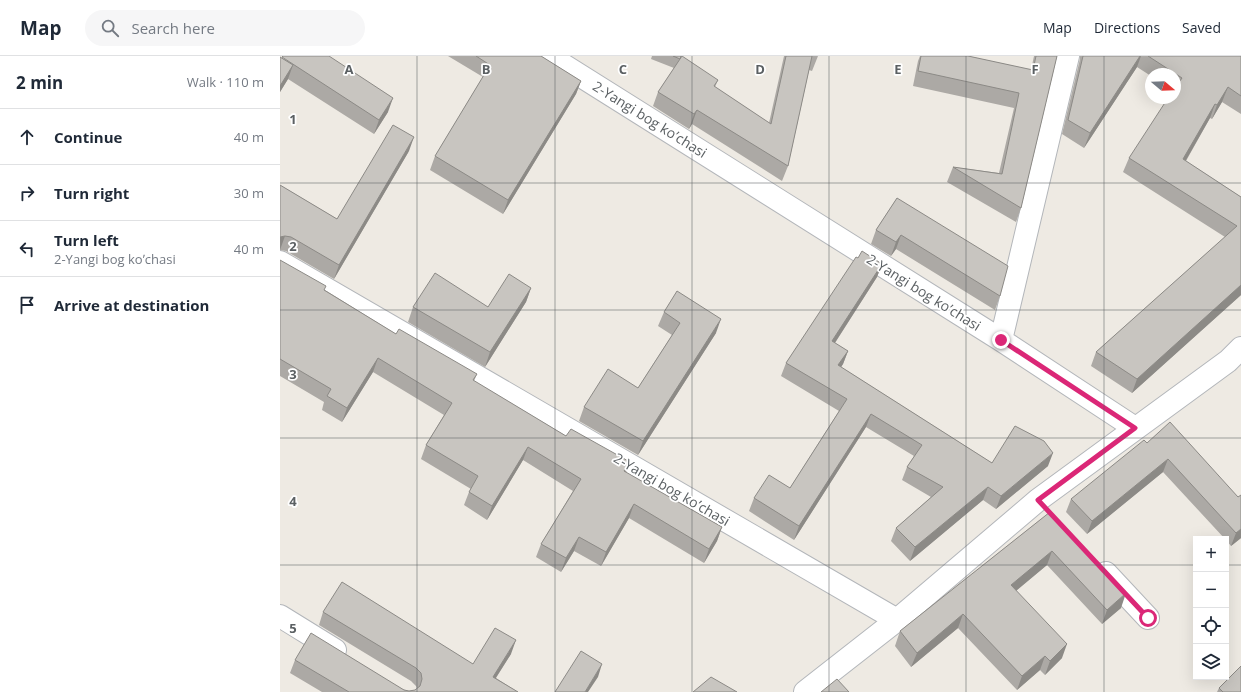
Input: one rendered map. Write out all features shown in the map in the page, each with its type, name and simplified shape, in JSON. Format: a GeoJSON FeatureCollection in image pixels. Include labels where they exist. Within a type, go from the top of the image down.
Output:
{"type":"FeatureCollection","features":[{"type":"Feature","properties":{"kind":"street","name":"2-Yangi bog koʼchasi"},"geometry":{"type":"LineString","coordinates":[[549,56],[1001,340],[1135,428]]}},
{"type":"Feature","properties":{"kind":"street"},"geometry":{"type":"LineString","coordinates":[[1001,340],[1068,56]]}},
{"type":"Feature","properties":{"kind":"street","name":"2-Yangi bog koʼchasi"},"geometry":{"type":"LineString","coordinates":[[280,262],[897,620]]}},
{"type":"Feature","properties":{"kind":"street"},"geometry":{"type":"LineString","coordinates":[[805,692],[897,620],[1038,500],[1135,428],[1237,359]]}},
{"type":"Feature","properties":{"kind":"street"},"geometry":{"type":"LineString","coordinates":[[1038,500],[1054,517]]}},
{"type":"Feature","properties":{"kind":"street"},"geometry":{"type":"LineString","coordinates":[[1090,556],[1148,618]]}},
{"type":"Feature","properties":{"kind":"street"},"geometry":{"type":"LineString","coordinates":[[280,616],[353,660]]}},
{"type":"Feature","properties":{"kind":"building"},"geometry":{"type":"Polygon","coordinates":[[[329,56],[393,98],[379,120],[282,57],[329,56]]]}},
{"type":"Feature","properties":{"kind":"building"},"geometry":{"type":"Polygon","coordinates":[[[476,56],[541,56],[581,81],[508,200],[435,156],[490,65],[476,56]]]}},
{"type":"Feature","properties":{"kind":"building"},"geometry":{"type":"Polygon","coordinates":[[[673,56],[681,56],[680,59],[673,56]]]}},
{"type":"Feature","properties":{"kind":"building"},"geometry":{"type":"Polygon","coordinates":[[[682,56],[718,80],[714,86],[771,124],[786,56],[812,56],[788,166],[697,110],[694,114],[658,92],[682,56]]]}},
{"type":"Feature","properties":{"kind":"building"},"geometry":{"type":"Polygon","coordinates":[[[921,56],[968,56],[1033,70],[1036,56],[1057,56],[1021,208],[953,167],[1002,174],[1019,93],[918,71],[921,56]]]}},
{"type":"Feature","properties":{"kind":"building"},"geometry":{"type":"Polygon","coordinates":[[[1083,56],[1140,56],[1090,133],[1068,120],[1083,56]]]}},
{"type":"Feature","properties":{"kind":"building"},"geometry":{"type":"Polygon","coordinates":[[[1148,56],[1241,56],[1241,96],[1228,87],[1217,105],[1215,104],[1183,159],[1241,197],[1241,285],[1137,379],[1096,352],[1237,226],[1129,158],[1164,104],[1181,104],[1181,68],[1167,68],[1148,56]]]}},
{"type":"Feature","properties":{"kind":"building"},"geometry":{"type":"Polygon","coordinates":[[[280,57],[293,65],[280,86],[280,57]]]}},
{"type":"Feature","properties":{"kind":"building"},"geometry":{"type":"Polygon","coordinates":[[[393,125],[414,137],[339,265],[291,237],[280,237],[280,185],[337,219],[393,125]]]}},
{"type":"Feature","properties":{"kind":"building"},"geometry":{"type":"Polygon","coordinates":[[[897,198],[1008,266],[1000,296],[901,235],[896,242],[876,230],[897,198]]]}},
{"type":"Feature","properties":{"kind":"building"},"geometry":{"type":"Polygon","coordinates":[[[862,251],[882,264],[832,341],[848,351],[838,365],[992,463],[1015,426],[1044,441],[1053,453],[1001,496],[988,487],[915,547],[896,528],[943,487],[907,467],[922,445],[871,414],[799,526],[754,498],[769,475],[790,488],[847,399],[786,363],[856,257],[858,258],[862,251]]]}},
{"type":"Feature","properties":{"kind":"building"},"geometry":{"type":"Polygon","coordinates":[[[280,260],[326,286],[324,290],[396,334],[399,329],[477,374],[473,380],[566,436],[571,429],[630,462],[624,471],[722,527],[709,549],[634,504],[606,552],[579,537],[566,558],[541,544],[581,479],[528,447],[492,506],[469,492],[478,476],[426,445],[452,403],[378,358],[347,408],[327,396],[331,389],[280,359],[280,260]]]}},
{"type":"Feature","properties":{"kind":"building"},"geometry":{"type":"Polygon","coordinates":[[[435,273],[488,307],[509,274],[531,288],[490,352],[413,307],[435,273]]]}},
{"type":"Feature","properties":{"kind":"building"},"geometry":{"type":"Polygon","coordinates":[[[677,291],[721,319],[643,441],[584,407],[608,369],[638,388],[680,323],[664,312],[677,291]]]}},
{"type":"Feature","properties":{"kind":"building"},"geometry":{"type":"Polygon","coordinates":[[[1170,422],[1238,497],[1241,495],[1241,529],[1236,533],[1168,459],[1092,521],[1071,499],[1144,440],[1147,443],[1170,422]]]}},
{"type":"Feature","properties":{"kind":"building"},"geometry":{"type":"Polygon","coordinates":[[[1050,512],[1126,593],[1107,610],[1052,551],[1011,585],[1067,644],[1050,661],[1045,656],[1022,676],[963,614],[917,653],[900,631],[1050,512]]]}},
{"type":"Feature","properties":{"kind":"building"},"geometry":{"type":"Polygon","coordinates":[[[342,582],[473,664],[495,628],[516,640],[493,677],[518,692],[349,692],[295,660],[311,633],[404,690],[415,690],[420,686],[422,679],[421,673],[416,668],[323,612],[342,582]]]}},
{"type":"Feature","properties":{"kind":"building"},"geometry":{"type":"Polygon","coordinates":[[[581,651],[602,664],[585,692],[555,692],[581,651]]]}},
{"type":"Feature","properties":{"kind":"building"},"geometry":{"type":"Polygon","coordinates":[[[1241,666],[1241,692],[1223,692],[1219,688],[1227,680],[1229,680],[1229,678],[1241,666]]]}},
{"type":"Feature","properties":{"kind":"building"},"geometry":{"type":"Polygon","coordinates":[[[711,677],[737,692],[693,692],[711,677]]]}},
{"type":"Feature","properties":{"kind":"building"},"geometry":{"type":"Polygon","coordinates":[[[837,679],[849,692],[821,692],[837,679]]]}},
{"type":"Feature","properties":{"kind":"route"},"geometry":{"type":"LineString","coordinates":[[1001,340],[1135,428],[1038,500],[1148,618]]}}]}
